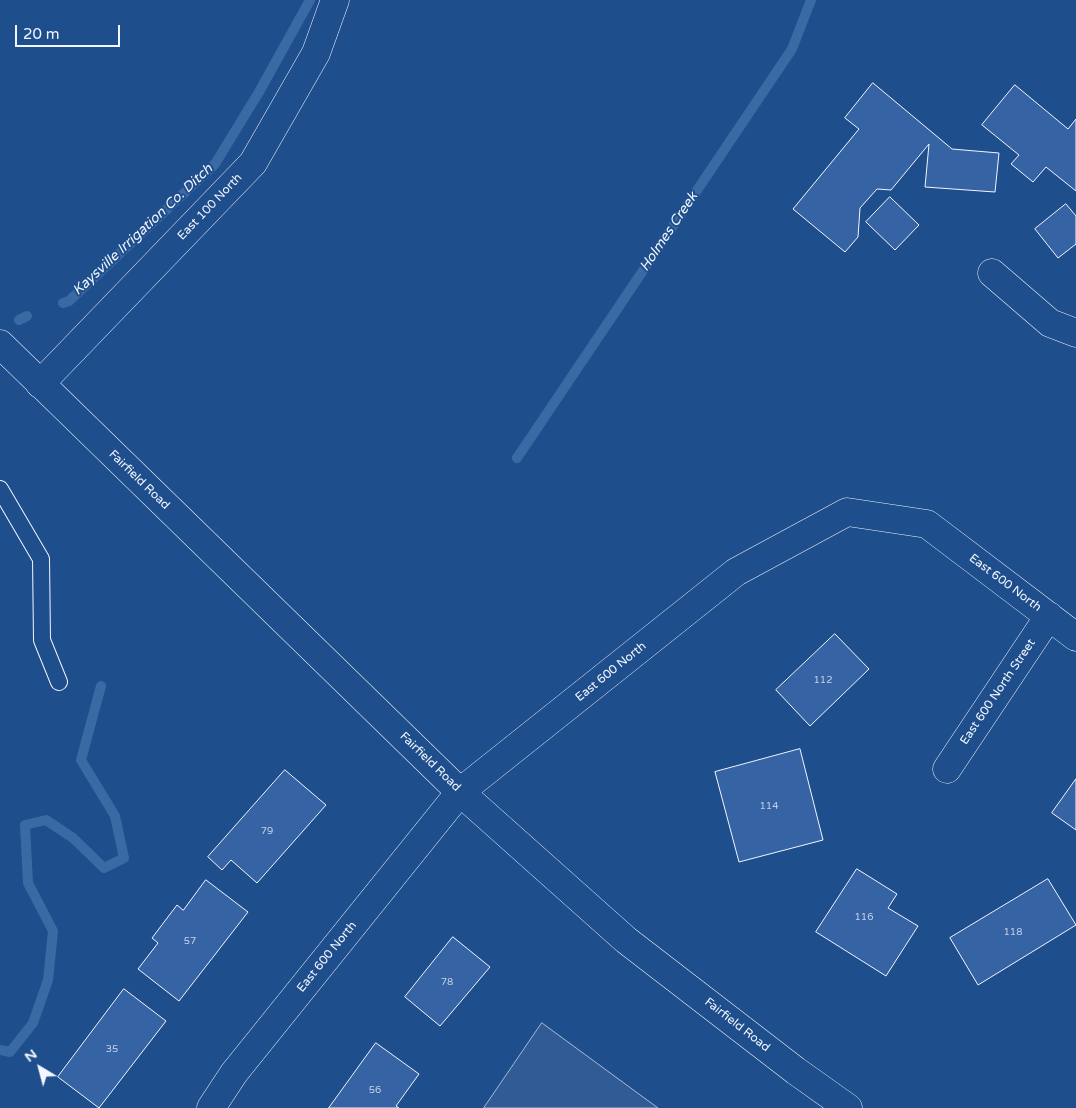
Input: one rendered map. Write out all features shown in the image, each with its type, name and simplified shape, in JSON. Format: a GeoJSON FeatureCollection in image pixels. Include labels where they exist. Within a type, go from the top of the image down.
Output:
{"type":"FeatureCollection","features":[{"type":"Feature","properties":{"kind":"street","name":"East 100 North"},"geometry":{"type":"LineString","coordinates":[[40,384],[253,163],[316,53],[335,0]]}},
{"type":"Feature","properties":{"kind":"street"},"geometry":{"type":"LineString","coordinates":[[992,273],[1050,323],[1076,333]]}},
{"type":"Feature","properties":{"kind":"street","name":"Fairfield Road"},"geometry":{"type":"LineString","coordinates":[[0,344],[460,792],[626,940],[796,1071],[848,1108]]}},
{"type":"Feature","properties":{"kind":"street","name":"East 600 North"},"geometry":{"type":"LineString","coordinates":[[211,1108],[234,1073],[460,792],[736,572],[847,512],[927,524],[1076,637]]}},
{"type":"Feature","properties":{"kind":"street","name":"East 600 North Street"},"geometry":{"type":"LineString","coordinates":[[947,768],[1049,616]]}},
{"type":"Feature","properties":{"kind":"lane"},"geometry":{"type":"LineString","coordinates":[[0,489],[41,559],[42,640],[59,682]]}},
{"type":"Feature","properties":{"kind":"shaded area"},"geometry":{"type":"Polygon","coordinates":[[[542,1023],[658,1108],[484,1108],[542,1023]]]}},
{"type":"Feature","properties":{"kind":"building"},"geometry":{"type":"Polygon","coordinates":[[[873,83],[952,149],[999,153],[995,192],[925,187],[929,144],[891,190],[877,189],[860,208],[858,237],[845,252],[793,209],[859,129],[845,118],[873,83]]]}},
{"type":"Feature","properties":{"kind":"building"},"geometry":{"type":"Polygon","coordinates":[[[1015,85],[1068,129],[1076,119],[1076,191],[1046,167],[1033,182],[1011,164],[1019,155],[982,125],[1015,85]]]}},
{"type":"Feature","properties":{"kind":"building"},"geometry":{"type":"Polygon","coordinates":[[[890,197],[919,225],[895,250],[866,222],[890,197]]]}},
{"type":"Feature","properties":{"kind":"building"},"geometry":{"type":"Polygon","coordinates":[[[1066,204],[1076,216],[1076,244],[1058,258],[1035,229],[1066,204]]]}},
{"type":"Feature","properties":{"kind":"building"},"geometry":{"type":"Polygon","coordinates":[[[835,634],[869,669],[810,726],[776,690],[835,634]]]}},
{"type":"Feature","properties":{"kind":"building"},"geometry":{"type":"Polygon","coordinates":[[[800,749],[823,840],[739,862],[715,772],[800,749]]]}},
{"type":"Feature","properties":{"kind":"building"},"geometry":{"type":"Polygon","coordinates":[[[285,770],[326,805],[257,883],[231,860],[222,870],[208,857],[285,770]]]}},
{"type":"Feature","properties":{"kind":"building"},"geometry":{"type":"Polygon","coordinates":[[[1076,779],[1076,830],[1052,813],[1076,779]]]}},
{"type":"Feature","properties":{"kind":"building"},"geometry":{"type":"Polygon","coordinates":[[[857,869],[897,894],[888,908],[918,926],[886,976],[816,932],[857,869]]]}},
{"type":"Feature","properties":{"kind":"building"},"geometry":{"type":"Polygon","coordinates":[[[1048,879],[1076,925],[978,985],[950,938],[1048,879]]]}},
{"type":"Feature","properties":{"kind":"building"},"geometry":{"type":"Polygon","coordinates":[[[206,880],[248,912],[179,1001],[138,969],[158,943],[152,938],[177,905],[183,910],[206,880]]]}},
{"type":"Feature","properties":{"kind":"building"},"geometry":{"type":"Polygon","coordinates":[[[453,937],[490,967],[440,1026],[405,997],[453,937]]]}},
{"type":"Feature","properties":{"kind":"building"},"geometry":{"type":"Polygon","coordinates":[[[124,989],[166,1021],[99,1108],[58,1077],[124,989]]]}},
{"type":"Feature","properties":{"kind":"building"},"geometry":{"type":"Polygon","coordinates":[[[376,1043],[419,1074],[396,1106],[399,1108],[329,1108],[376,1043]]]}},
{"type":"Feature","properties":{"kind":"waterway","name":"Kaysville Irrigation Co. Ditch"},"geometry":{"type":"LineString","coordinates":[[63,303],[69,301],[215,164],[259,92],[310,0]]}},
{"type":"Feature","properties":{"kind":"waterway","name":"Holmes Creek"},"geometry":{"type":"LineString","coordinates":[[517,458],[792,49],[811,0]]}},
{"type":"Feature","properties":{"kind":"waterway"},"geometry":{"type":"LineString","coordinates":[[19,320],[27,316]]}},
{"type":"Feature","properties":{"kind":"waterway","name":"Holmes Creek"},"geometry":{"type":"LineString","coordinates":[[0,1050],[10,1052],[33,1023],[48,980],[53,931],[28,883],[25,825],[46,820],[73,838],[104,868],[124,858],[115,816],[81,760],[101,686]]}}]}
